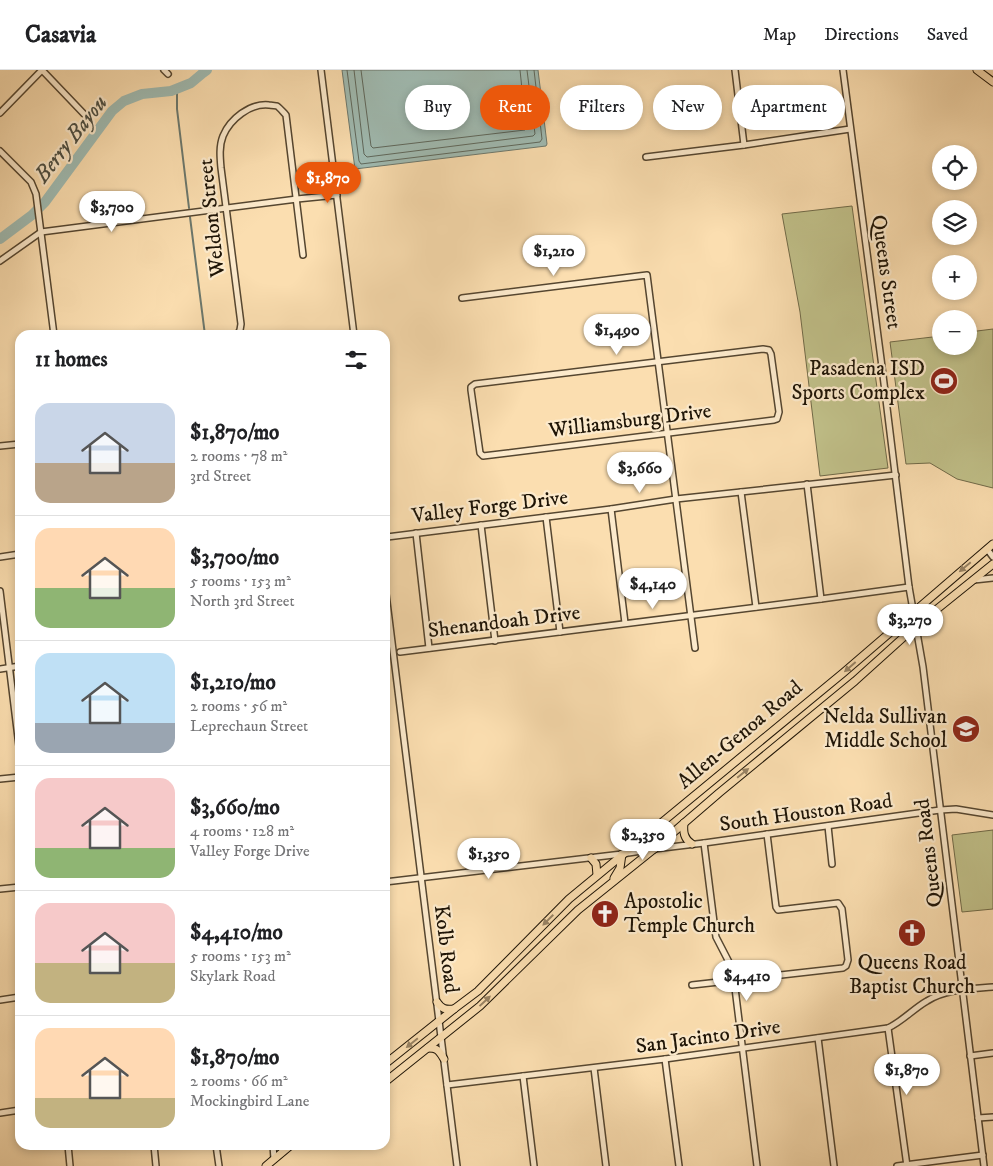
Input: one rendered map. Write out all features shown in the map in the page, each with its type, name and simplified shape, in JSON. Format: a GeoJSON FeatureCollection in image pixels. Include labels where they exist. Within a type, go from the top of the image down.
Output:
{"type":"FeatureCollection","features":[{"type":"Feature","properties":{"kind":"main road"},"geometry":{"type":"LineString","coordinates":[[977,70],[993,82]]}},
{"type":"Feature","properties":{"kind":"main road","name":"Allen-Genoa Road"},"geometry":{"type":"LineString","coordinates":[[390,1060],[478,991],[569,899],[843,673],[990,546]]}},
{"type":"Feature","properties":{"kind":"main road","name":"Allen-Genoa Road"},"geometry":{"type":"LineString","coordinates":[[390,1078],[480,1006],[578,910],[654,849],[916,626],[993,564]]}},
{"type":"Feature","properties":{"kind":"main road"},"geometry":{"type":"LineString","coordinates":[[819,692],[828,702]]}},
{"type":"Feature","properties":{"kind":"main road"},"geometry":{"type":"LineString","coordinates":[[711,781],[719,792]]}},
{"type":"Feature","properties":{"kind":"main road"},"geometry":{"type":"LineString","coordinates":[[654,849],[657,830],[667,818]]}},
{"type":"Feature","properties":{"kind":"main road"},"geometry":{"type":"LineString","coordinates":[[684,823],[683,831],[685,837],[692,844]]}},
{"type":"Feature","properties":{"kind":"main road"},"geometry":{"type":"LineString","coordinates":[[611,882],[620,868],[622,854]]}},
{"type":"Feature","properties":{"kind":"main road"},"geometry":{"type":"LineString","coordinates":[[591,858],[597,868],[597,876]]}},
{"type":"Feature","properties":{"kind":"main road"},"geometry":{"type":"LineString","coordinates":[[569,899],[578,910]]}},
{"type":"Feature","properties":{"kind":"main road"},"geometry":{"type":"LineString","coordinates":[[507,961],[517,970]]}},
{"type":"Feature","properties":{"kind":"main road"},"geometry":{"type":"LineString","coordinates":[[437,1002],[441,1008],[446,1010],[454,1009]]}},
{"type":"Feature","properties":{"kind":"main road"},"geometry":{"type":"LineString","coordinates":[[428,1048],[434,1048],[439,1051],[444,1059]]}},
{"type":"Feature","properties":{"kind":"main road"},"geometry":{"type":"LineString","coordinates":[[266,1166],[285,1150]]}},
{"type":"Feature","properties":{"kind":"street"},"geometry":{"type":"LineString","coordinates":[[0,113],[42,70],[84,114]]}},
{"type":"Feature","properties":{"kind":"street"},"geometry":{"type":"LineString","coordinates":[[321,70],[353,330]]}},
{"type":"Feature","properties":{"kind":"street"},"geometry":{"type":"LineString","coordinates":[[734,70],[744,145]]}},
{"type":"Feature","properties":{"kind":"street","name":"Queens Street"},"geometry":{"type":"LineString","coordinates":[[843,70],[880,344],[909,587],[916,626]]}},
{"type":"Feature","properties":{"kind":"street","name":"Weldon Street"},"geometry":{"type":"LineString","coordinates":[[240,330],[241,324],[220,150],[222,138],[235,118],[256,106],[277,106],[286,115],[303,255]]}},
{"type":"Feature","properties":{"kind":"street"},"geometry":{"type":"LineString","coordinates":[[646,157],[850,129]]}},
{"type":"Feature","properties":{"kind":"street"},"geometry":{"type":"LineString","coordinates":[[0,151],[31,182],[36,194],[53,330]]}},
{"type":"Feature","properties":{"kind":"street"},"geometry":{"type":"LineString","coordinates":[[0,261],[41,232],[337,195]]}},
{"type":"Feature","properties":{"kind":"street"},"geometry":{"type":"LineString","coordinates":[[462,298],[647,276],[695,648]]}},
{"type":"Feature","properties":{"kind":"street","name":"Williamsburg Drive"},"geometry":{"type":"LineString","coordinates":[[767,349],[771,354],[779,415],[774,420],[483,456],[480,453],[471,390],[475,384],[658,361],[767,349]]}},
{"type":"Feature","properties":{"kind":"street"},"geometry":{"type":"LineString","coordinates":[[0,446],[15,444]]}},
{"type":"Feature","properties":{"kind":"street","name":"Valley Forge Drive"},"geometry":{"type":"LineString","coordinates":[[390,537],[676,499],[896,475]]}},
{"type":"Feature","properties":{"kind":"street"},"geometry":{"type":"LineString","coordinates":[[807,484],[821,599]]}},
{"type":"Feature","properties":{"kind":"street"},"geometry":{"type":"LineString","coordinates":[[741,492],[756,607]]}},
{"type":"Feature","properties":{"kind":"street"},"geometry":{"type":"LineString","coordinates":[[611,508],[625,623]]}},
{"type":"Feature","properties":{"kind":"street"},"geometry":{"type":"LineString","coordinates":[[546,517],[560,632]]}},
{"type":"Feature","properties":{"kind":"street"},"geometry":{"type":"LineString","coordinates":[[481,525],[495,640]]}},
{"type":"Feature","properties":{"kind":"street"},"geometry":{"type":"LineString","coordinates":[[416,533],[429,648]]}},
{"type":"Feature","properties":{"kind":"street"},"geometry":{"type":"LineString","coordinates":[[990,546],[993,557]]}},
{"type":"Feature","properties":{"kind":"street"},"geometry":{"type":"LineString","coordinates":[[0,557],[15,555]]}},
{"type":"Feature","properties":{"kind":"street"},"geometry":{"type":"LineString","coordinates":[[972,581],[993,578]]}},
{"type":"Feature","properties":{"kind":"street","name":"Shenandoah Drive"},"geometry":{"type":"LineString","coordinates":[[400,652],[909,587]]}},
{"type":"Feature","properties":{"kind":"street"},"geometry":{"type":"LineString","coordinates":[[0,591],[15,715]]}},
{"type":"Feature","properties":{"kind":"street","name":"Kolb Road"},"geometry":{"type":"LineString","coordinates":[[390,626],[457,1166]]}},
{"type":"Feature","properties":{"kind":"street","name":"Queens Road"},"geometry":{"type":"LineString","coordinates":[[916,626],[923,667],[984,1166]]}},
{"type":"Feature","properties":{"kind":"street"},"geometry":{"type":"LineString","coordinates":[[0,669],[15,667]]}},
{"type":"Feature","properties":{"kind":"street"},"geometry":{"type":"LineString","coordinates":[[0,780],[15,778]]}},
{"type":"Feature","properties":{"kind":"street","name":"South Houston Road"},"geometry":{"type":"LineString","coordinates":[[390,881],[622,854],[940,810],[956,810],[993,815]]}},
{"type":"Feature","properties":{"kind":"street"},"geometry":{"type":"LineString","coordinates":[[828,826],[832,864]]}},
{"type":"Feature","properties":{"kind":"street"},"geometry":{"type":"LineString","coordinates":[[692,985],[846,966],[842,909],[838,903],[778,910],[767,834]]}},
{"type":"Feature","properties":{"kind":"street"},"geometry":{"type":"LineString","coordinates":[[704,843],[716,937],[731,966],[734,980],[757,1166]]}},
{"type":"Feature","properties":{"kind":"street"},"geometry":{"type":"LineString","coordinates":[[0,889],[15,888]]}},
{"type":"Feature","properties":{"kind":"street","name":"San Jacinto Drive"},"geometry":{"type":"LineString","coordinates":[[447,1085],[665,1059],[888,1028],[897,1024],[934,997],[962,990],[993,987]]}},
{"type":"Feature","properties":{"kind":"street"},"geometry":{"type":"LineString","coordinates":[[0,1000],[15,998]]}},
{"type":"Feature","properties":{"kind":"street"},"geometry":{"type":"LineString","coordinates":[[888,1028],[907,1165]]}},
{"type":"Feature","properties":{"kind":"street"},"geometry":{"type":"LineString","coordinates":[[818,1038],[834,1166]]}},
{"type":"Feature","properties":{"kind":"street"},"geometry":{"type":"LineString","coordinates":[[970,1056],[993,1054]]}},
{"type":"Feature","properties":{"kind":"street"},"geometry":{"type":"LineString","coordinates":[[665,1059],[679,1166]]}},
{"type":"Feature","properties":{"kind":"street"},"geometry":{"type":"LineString","coordinates":[[594,1068],[606,1166]]}},
{"type":"Feature","properties":{"kind":"street"},"geometry":{"type":"LineString","coordinates":[[523,1076],[534,1166]]}},
{"type":"Feature","properties":{"kind":"street"},"geometry":{"type":"LineString","coordinates":[[0,1112],[15,1110]]}},
{"type":"Feature","properties":{"kind":"street"},"geometry":{"type":"LineString","coordinates":[[978,1118],[993,1116]]}},
{"type":"Feature","properties":{"kind":"street"},"geometry":{"type":"LineString","coordinates":[[68,1150],[70,1166]]}},
{"type":"Feature","properties":{"kind":"street"},"geometry":{"type":"LineString","coordinates":[[154,1150],[156,1166]]}},
{"type":"Feature","properties":{"kind":"street"},"geometry":{"type":"LineString","coordinates":[[217,1150],[219,1166]]}},
{"type":"Feature","properties":{"kind":"street"},"geometry":{"type":"LineString","coordinates":[[273,1150],[274,1159]]}},
{"type":"Feature","properties":{"kind":"street"},"geometry":{"type":"LineString","coordinates":[[897,1166],[983,1155]]}},
{"type":"Feature","properties":{"kind":"green space"},"geometry":{"type":"Polygon","coordinates":[[[852,206],[888,468],[820,476],[800,312],[782,214],[852,206]]]}},
{"type":"Feature","properties":{"kind":"green space","name":"Pasadena ISD Sports Complex"},"geometry":{"type":"Polygon","coordinates":[[[993,329],[993,488],[957,479],[930,463],[906,464],[890,342],[932,337],[932,355],[977,355],[977,331],[993,329]]]}},
{"type":"Feature","properties":{"kind":"green space"},"geometry":{"type":"Polygon","coordinates":[[[993,830],[993,909],[962,912],[952,835],[993,830]]]}},
{"type":"Feature","properties":{"kind":"water"},"geometry":{"type":"Polygon","coordinates":[[[342,70],[538,70],[540,85],[480,85],[480,130],[545,130],[546,146],[355,169],[342,70]]]}},
{"type":"Feature","properties":{"kind":"waterway","name":"Berry Bayou"},"geometry":{"type":"LineString","coordinates":[[0,239],[32,215],[45,202],[112,111],[124,101],[142,94],[171,91],[191,83],[207,70]]}},
{"type":"Feature","properties":{"kind":"waterway"},"geometry":{"type":"LineString","coordinates":[[177,89],[177,109],[189,208]]}},
{"type":"Feature","properties":{"kind":"waterway"},"geometry":{"type":"LineString","coordinates":[[190,217],[204,330]]}},
{"type":"Feature","properties":{"kind":"place","name":"Pasadena ISD Sports Complex"},"geometry":{"type":"Point","coordinates":[944,381]}},
{"type":"Feature","properties":{"kind":"place","name":"Nelda Sullivan Middle School"},"geometry":{"type":"Point","coordinates":[966,729]}},
{"type":"Feature","properties":{"kind":"place","name":"Apostolic Temple Church"},"geometry":{"type":"Point","coordinates":[605,914]}},
{"type":"Feature","properties":{"kind":"place","name":"Queens Road Baptist Church"},"geometry":{"type":"Point","coordinates":[912,933]}}]}
